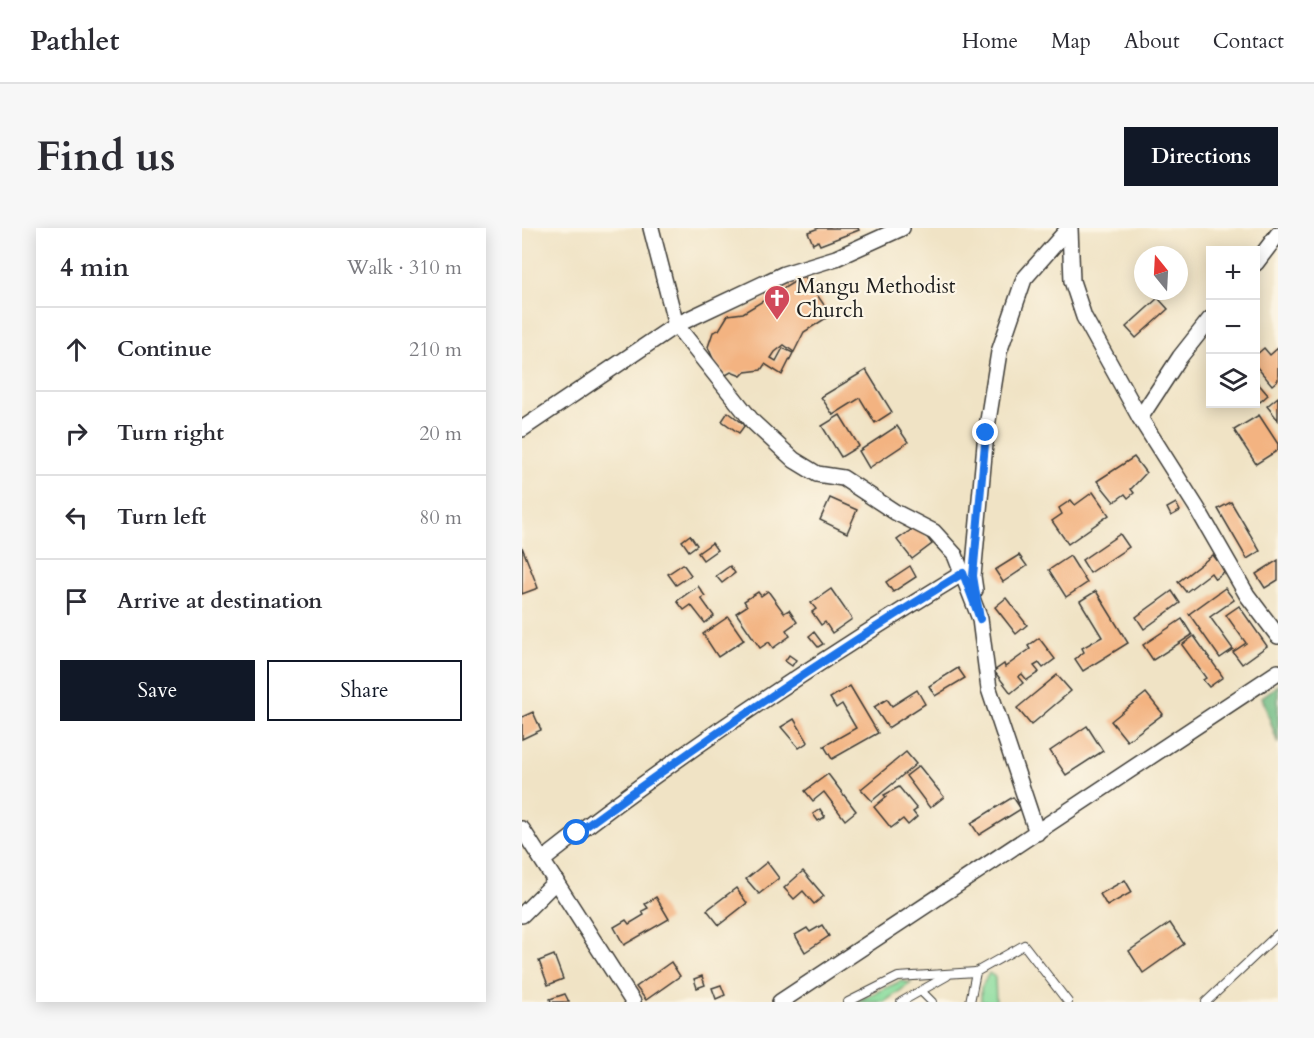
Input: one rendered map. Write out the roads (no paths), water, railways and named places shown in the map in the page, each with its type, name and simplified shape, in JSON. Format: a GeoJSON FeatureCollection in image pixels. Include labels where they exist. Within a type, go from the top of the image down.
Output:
{"type":"FeatureCollection","features":[{"type":"Feature","properties":{"kind":"street"},"geometry":{"type":"LineString","coordinates":[[651,228],[676,325],[753,422],[794,460],[818,474],[843,478],[895,512],[934,532],[955,555],[980,619]]}},
{"type":"Feature","properties":{"kind":"street"},"geometry":{"type":"LineString","coordinates":[[522,429],[676,325],[784,274],[836,258],[902,228]]}},
{"type":"Feature","properties":{"kind":"street"},"geometry":{"type":"LineString","coordinates":[[1070,228],[1071,281],[1084,317],[1140,418],[1197,508],[1247,595],[1278,636]]}},
{"type":"Feature","properties":{"kind":"street"},"geometry":{"type":"LineString","coordinates":[[1037,833],[989,689],[973,576],[986,433],[999,352],[1024,279],[1070,228]]}},
{"type":"Feature","properties":{"kind":"street"},"geometry":{"type":"LineString","coordinates":[[1260,258],[1278,234]]}},
{"type":"Feature","properties":{"kind":"street"},"geometry":{"type":"LineString","coordinates":[[1140,418],[1180,357],[1206,324]]}},
{"type":"Feature","properties":{"kind":"street"},"geometry":{"type":"LineString","coordinates":[[543,860],[710,736],[877,626],[963,573]]}},
{"type":"Feature","properties":{"kind":"street"},"geometry":{"type":"LineString","coordinates":[[780,1002],[1278,672]]}},
{"type":"Feature","properties":{"kind":"street"},"geometry":{"type":"LineString","coordinates":[[522,830],[633,1002]]}},
{"type":"Feature","properties":{"kind":"street"},"geometry":{"type":"LineString","coordinates":[[522,915],[556,881]]}},
{"type":"Feature","properties":{"kind":"lane"},"geometry":{"type":"LineString","coordinates":[[1206,1002],[1278,934]]}},
{"type":"Feature","properties":{"kind":"lane"},"geometry":{"type":"LineString","coordinates":[[848,1002],[898,977],[948,976],[976,972],[1024,945],[1068,1002]]}},
{"type":"Feature","properties":{"kind":"lane"},"geometry":{"type":"LineString","coordinates":[[970,1002],[976,972]]}},
{"type":"Feature","properties":{"kind":"lane"},"geometry":{"type":"LineString","coordinates":[[901,1002],[948,976]]}},
{"type":"Feature","properties":{"kind":"lane"},"geometry":{"type":"LineString","coordinates":[[921,991],[932,1002]]}},
{"type":"Feature","properties":{"kind":"place","name":"Mangu Methodist Church"},"geometry":{"type":"Point","coordinates":[777,321]}}]}
